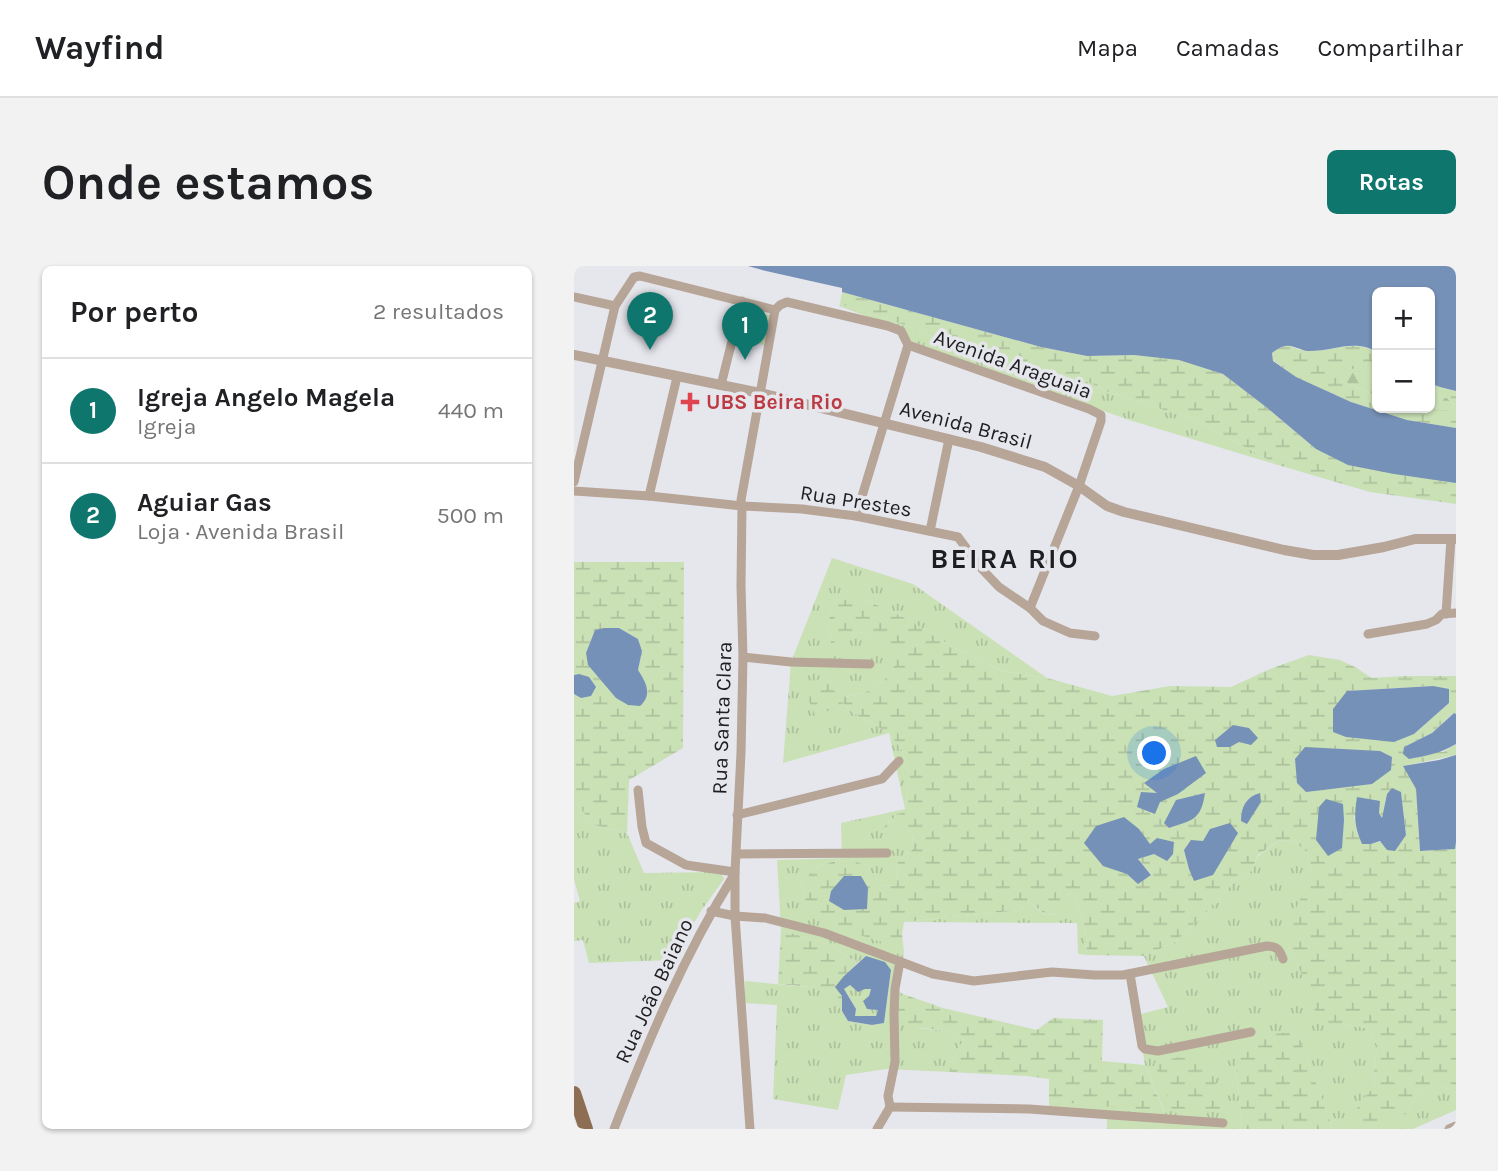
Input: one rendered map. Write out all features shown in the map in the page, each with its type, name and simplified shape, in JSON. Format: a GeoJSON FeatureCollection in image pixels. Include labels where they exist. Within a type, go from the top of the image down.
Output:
{"type":"FeatureCollection","features":[{"type":"Feature","properties":{"kind":"main road"},"geometry":{"type":"LineString","coordinates":[[574,1093],[577,1113],[586,1129]]}},
{"type":"Feature","properties":{"kind":"street","name":"Avenida Araguaia"},"geometry":{"type":"LineString","coordinates":[[615,306],[634,277],[640,276],[775,310],[788,302],[901,331],[908,345],[1101,415],[1079,485]]}},
{"type":"Feature","properties":{"kind":"street"},"geometry":{"type":"LineString","coordinates":[[574,297],[615,306],[574,482]]}},
{"type":"Feature","properties":{"kind":"street"},"geometry":{"type":"LineString","coordinates":[[721,385],[742,301]]}},
{"type":"Feature","properties":{"kind":"street","name":"Rua Santa Clara"},"geometry":{"type":"LineString","coordinates":[[750,1129],[735,916],[743,657],[741,500],[775,310]]}},
{"type":"Feature","properties":{"kind":"street"},"geometry":{"type":"LineString","coordinates":[[856,516],[908,345]]}},
{"type":"Feature","properties":{"kind":"street","name":"Avenida Brasil"},"geometry":{"type":"LineString","coordinates":[[574,355],[760,393],[981,447],[1045,467],[1079,485],[1107,506],[1124,512],[1284,550],[1313,555],[1338,555],[1415,539],[1454,539]]}},
{"type":"Feature","properties":{"kind":"street"},"geometry":{"type":"LineString","coordinates":[[649,496],[677,377]]}},
{"type":"Feature","properties":{"kind":"street"},"geometry":{"type":"LineString","coordinates":[[930,531],[949,439]]}},
{"type":"Feature","properties":{"kind":"street"},"geometry":{"type":"LineString","coordinates":[[1030,608],[1079,485]]}},
{"type":"Feature","properties":{"kind":"street","name":"Rua Prestes"},"geometry":{"type":"LineString","coordinates":[[574,491],[802,509],[856,516],[958,537],[999,587],[1030,608],[1042,621],[1070,633],[1095,636]]}},
{"type":"Feature","properties":{"kind":"street"},"geometry":{"type":"LineString","coordinates":[[1368,634],[1427,624],[1443,614],[1451,613],[1454,539]]}},
{"type":"Feature","properties":{"kind":"street"},"geometry":{"type":"LineString","coordinates":[[743,657],[791,662],[870,664]]}},
{"type":"Feature","properties":{"kind":"street"},"geometry":{"type":"LineString","coordinates":[[737,815],[882,779],[899,761]]}},
{"type":"Feature","properties":{"kind":"street"},"geometry":{"type":"LineString","coordinates":[[638,790],[646,843],[686,865],[735,872]]}},
{"type":"Feature","properties":{"kind":"street"},"geometry":{"type":"LineString","coordinates":[[737,855],[887,853]]}},
{"type":"Feature","properties":{"kind":"street","name":"Rua João Baiano"},"geometry":{"type":"LineString","coordinates":[[614,1129],[671,989],[711,911],[735,872]]}},
{"type":"Feature","properties":{"kind":"street"},"geometry":{"type":"LineString","coordinates":[[711,911],[765,918],[824,933],[933,974],[974,981],[1052,972],[1130,974],[1267,946],[1274,946],[1283,958]]}},
{"type":"Feature","properties":{"kind":"street"},"geometry":{"type":"LineString","coordinates":[[877,1129],[890,1107],[888,1096],[895,1062],[894,1001],[900,961]]}},
{"type":"Feature","properties":{"kind":"street"},"geometry":{"type":"LineString","coordinates":[[1130,974],[1142,1046],[1145,1049],[1158,1051],[1251,1032]]}},
{"type":"Feature","properties":{"kind":"street"},"geometry":{"type":"LineString","coordinates":[[890,1107],[1028,1109],[1223,1123]]}},
{"type":"Feature","properties":{"kind":"street"},"geometry":{"type":"LineString","coordinates":[[1449,1129],[1456,1126]]}},
{"type":"Feature","properties":{"kind":"green space"},"geometry":{"type":"Polygon","coordinates":[[[842,292],[1041,347],[1087,356],[1134,355],[1179,359],[1223,374],[1316,449],[1456,483],[1456,504],[1370,492],[1278,465],[1195,420],[1108,392],[1084,380],[969,353],[902,324],[840,304],[842,292]]]}},
{"type":"Feature","properties":{"kind":"green space"},"geometry":{"type":"Polygon","coordinates":[[[744,304],[765,310],[765,314],[770,315],[764,345],[736,339],[744,304]]]}},
{"type":"Feature","properties":{"kind":"green space"},"geometry":{"type":"Polygon","coordinates":[[[840,304],[902,324],[969,353],[1084,380],[1108,392],[1195,420],[1278,465],[1129,420],[915,344],[890,325],[839,306],[840,304]]]}},
{"type":"Feature","properties":{"kind":"green space"},"geometry":{"type":"Polygon","coordinates":[[[1287,345],[1301,350],[1319,351],[1360,346],[1372,350],[1372,377],[1348,367],[1338,371],[1342,381],[1372,394],[1372,409],[1295,377],[1273,360],[1272,353],[1287,345]]]}},
{"type":"Feature","properties":{"kind":"green space"},"geometry":{"type":"Polygon","coordinates":[[[1348,366],[1372,377],[1372,394],[1342,381],[1337,371],[1348,366]]]}},
{"type":"Feature","properties":{"kind":"green space"},"geometry":{"type":"Polygon","coordinates":[[[1435,385],[1456,391],[1456,428],[1407,420],[1385,413],[1435,413],[1435,410],[1451,410],[1454,405],[1447,398],[1435,395],[1435,385]]]}},
{"type":"Feature","properties":{"kind":"green space"},"geometry":{"type":"Polygon","coordinates":[[[1435,395],[1447,398],[1454,405],[1451,410],[1435,410],[1435,395]]]}},
{"type":"Feature","properties":{"kind":"green space"},"geometry":{"type":"Polygon","coordinates":[[[832,558],[913,584],[1047,678],[1002,671],[866,600],[836,600],[828,622],[831,643],[861,632],[898,648],[893,672],[872,690],[845,697],[828,679],[843,703],[853,713],[889,733],[783,763],[791,662],[832,558]]]}},
{"type":"Feature","properties":{"kind":"green space"},"geometry":{"type":"Polygon","coordinates":[[[574,562],[684,562],[683,748],[629,780],[627,833],[594,825],[574,801],[574,694],[581,698],[579,674],[574,675],[574,562]],[[619,628],[595,630],[586,653],[648,692],[638,670],[642,651],[638,639],[619,628]]]}},
{"type":"Feature","properties":{"kind":"green space"},"geometry":{"type":"Polygon","coordinates":[[[836,600],[866,600],[1002,671],[1047,678],[1112,696],[1170,686],[1231,687],[1309,655],[1340,660],[1371,678],[1456,676],[1456,714],[1453,713],[1432,733],[1404,747],[1443,752],[1456,744],[1456,755],[1404,766],[1416,789],[1420,851],[1454,849],[1456,842],[1456,1093],[1440,1086],[1428,1087],[1415,1099],[1406,1114],[1384,1122],[1367,1124],[1354,1114],[1361,1101],[1375,1086],[1377,1045],[1368,1028],[1340,1025],[1326,1030],[1314,1009],[1289,947],[1291,919],[1311,869],[1307,852],[1294,841],[1280,840],[1257,856],[1253,870],[1235,880],[1216,903],[1175,942],[1144,956],[1087,955],[1084,923],[1072,893],[1060,899],[1059,915],[1045,914],[1029,902],[1020,910],[904,922],[904,953],[875,940],[815,920],[807,906],[801,884],[815,868],[843,858],[866,865],[881,886],[897,885],[898,862],[912,850],[913,832],[882,828],[905,809],[910,777],[902,750],[889,733],[853,713],[843,703],[816,717],[800,681],[828,679],[846,697],[872,690],[893,672],[897,648],[861,632],[831,644],[828,622],[836,600]],[[1433,686],[1347,691],[1414,734],[1449,703],[1433,686]],[[1401,792],[1387,794],[1382,819],[1379,814],[1379,801],[1354,816],[1362,844],[1406,835],[1401,792]],[[1139,829],[1127,874],[1138,883],[1151,874],[1138,859],[1154,854],[1139,829]]]}},
{"type":"Feature","properties":{"kind":"green space"},"geometry":{"type":"Polygon","coordinates":[[[889,733],[902,750],[910,777],[905,809],[889,733]]]}},
{"type":"Feature","properties":{"kind":"green space"},"geometry":{"type":"Polygon","coordinates":[[[574,801],[594,825],[627,833],[644,873],[721,872],[724,879],[672,960],[589,963],[583,940],[574,941],[574,903],[580,901],[574,879],[574,801]]]}},
{"type":"Feature","properties":{"kind":"green space"},"geometry":{"type":"Polygon","coordinates":[[[905,809],[883,827],[913,832],[912,850],[898,863],[897,885],[881,886],[843,858],[815,868],[801,884],[807,906],[904,953],[897,990],[903,994],[896,1009],[919,1028],[948,1031],[964,1039],[949,1072],[887,1069],[846,1075],[838,1110],[773,1099],[777,1005],[745,1003],[745,981],[818,988],[836,1001],[848,1021],[872,1025],[884,1023],[891,970],[866,956],[859,962],[847,957],[834,946],[781,930],[777,860],[842,858],[841,823],[905,809]]]}},
{"type":"Feature","properties":{"kind":"green space"},"geometry":{"type":"Polygon","coordinates":[[[1280,840],[1294,841],[1307,851],[1311,869],[1289,947],[1303,977],[1340,1025],[1368,1028],[1377,1045],[1375,1087],[1361,1101],[1406,1114],[1423,1090],[1440,1086],[1456,1093],[1456,1110],[1413,1129],[1333,1129],[1297,1032],[1236,1066],[1242,1129],[1107,1129],[1107,1115],[1049,1110],[1049,1101],[1164,1111],[1145,1065],[1137,1015],[1168,1007],[1144,956],[1175,942],[1216,903],[1235,880],[1253,870],[1257,857],[1280,840]]]}},
{"type":"Feature","properties":{"kind":"green space"},"geometry":{"type":"Polygon","coordinates":[[[1072,893],[1084,923],[1087,955],[1078,954],[1077,923],[904,922],[1020,910],[1029,902],[1044,914],[1058,915],[1060,899],[1072,893]]]}},
{"type":"Feature","properties":{"kind":"green space"},"geometry":{"type":"Polygon","coordinates":[[[781,930],[834,946],[847,957],[859,962],[844,976],[842,1011],[836,1002],[822,991],[778,984],[781,930]]]}},
{"type":"Feature","properties":{"kind":"green space"},"geometry":{"type":"Polygon","coordinates":[[[850,985],[871,989],[869,996],[878,1010],[876,1016],[855,1016],[856,1009],[844,989],[850,985]]]}},
{"type":"Feature","properties":{"kind":"green space"},"geometry":{"type":"Polygon","coordinates":[[[903,994],[943,1008],[1037,1030],[1053,1018],[1103,1020],[1102,1061],[1145,1065],[1164,1112],[1049,1101],[1049,1079],[949,1072],[964,1039],[948,1031],[906,1026],[898,1020],[896,1009],[903,994]]]}},
{"type":"Feature","properties":{"kind":"green space"},"geometry":{"type":"Polygon","coordinates":[[[1297,1031],[1333,1129],[1242,1129],[1236,1066],[1249,1037],[1297,1031]]]}},
{"type":"Feature","properties":{"kind":"green space"},"geometry":{"type":"Polygon","coordinates":[[[1192,1054],[1205,1059],[1228,1112],[1173,1112],[1154,1063],[1192,1054]]]}},
{"type":"Feature","properties":{"kind":"water"},"geometry":{"type":"Polygon","coordinates":[[[748,266],[1456,266],[1456,391],[1435,385],[1435,287],[1372,287],[1372,350],[1351,346],[1307,351],[1284,346],[1272,353],[1273,361],[1296,377],[1372,409],[1372,413],[1385,413],[1407,420],[1456,428],[1456,483],[1348,465],[1316,449],[1223,374],[1179,360],[1134,355],[1087,356],[1041,347],[842,292],[842,288],[748,266]]]}},
{"type":"Feature","properties":{"kind":"water"},"geometry":{"type":"Polygon","coordinates":[[[619,628],[638,639],[642,651],[638,670],[646,684],[647,693],[640,706],[628,705],[616,698],[588,665],[586,653],[595,630],[619,628]]]}},
{"type":"Feature","properties":{"kind":"water"},"geometry":{"type":"Polygon","coordinates":[[[574,675],[589,677],[596,687],[591,696],[581,698],[574,694],[574,675]]]}},
{"type":"Feature","properties":{"kind":"water"},"geometry":{"type":"Polygon","coordinates":[[[1433,686],[1449,689],[1449,703],[1414,734],[1394,742],[1346,737],[1333,732],[1333,709],[1347,691],[1433,686]]]}},
{"type":"Feature","properties":{"kind":"water"},"geometry":{"type":"Polygon","coordinates":[[[1454,713],[1456,744],[1415,758],[1409,759],[1403,754],[1404,747],[1432,733],[1454,713]]]}},
{"type":"Feature","properties":{"kind":"water"},"geometry":{"type":"Polygon","coordinates":[[[1233,725],[1249,728],[1258,738],[1251,745],[1239,742],[1230,747],[1217,747],[1215,740],[1233,725]]]}},
{"type":"Feature","properties":{"kind":"water"},"geometry":{"type":"Polygon","coordinates":[[[1305,747],[1380,751],[1392,757],[1391,770],[1372,784],[1306,792],[1297,783],[1295,759],[1305,747]]]}},
{"type":"Feature","properties":{"kind":"water"},"geometry":{"type":"Polygon","coordinates":[[[1456,755],[1455,849],[1420,851],[1416,789],[1403,766],[1456,755]]]}},
{"type":"Feature","properties":{"kind":"water"},"geometry":{"type":"Polygon","coordinates":[[[1196,756],[1206,773],[1178,794],[1160,802],[1155,814],[1137,807],[1141,792],[1157,793],[1144,783],[1164,769],[1196,756]]]}},
{"type":"Feature","properties":{"kind":"water"},"geometry":{"type":"Polygon","coordinates":[[[1392,788],[1401,792],[1406,835],[1395,851],[1387,850],[1380,841],[1362,844],[1355,821],[1357,797],[1380,801],[1379,813],[1382,818],[1387,794],[1392,788]]]}},
{"type":"Feature","properties":{"kind":"water"},"geometry":{"type":"Polygon","coordinates":[[[1205,793],[1201,809],[1194,818],[1169,828],[1164,823],[1176,800],[1205,793]]]}},
{"type":"Feature","properties":{"kind":"water"},"geometry":{"type":"Polygon","coordinates":[[[1260,793],[1261,802],[1247,824],[1241,821],[1245,803],[1260,793]]]}},
{"type":"Feature","properties":{"kind":"water"},"geometry":{"type":"Polygon","coordinates":[[[1326,799],[1343,804],[1344,820],[1342,848],[1328,856],[1316,840],[1319,807],[1326,799]]]}},
{"type":"Feature","properties":{"kind":"water"},"geometry":{"type":"Polygon","coordinates":[[[1124,817],[1139,829],[1150,844],[1157,838],[1174,842],[1173,854],[1167,861],[1154,854],[1138,859],[1151,875],[1138,884],[1127,874],[1103,866],[1084,843],[1096,826],[1124,817]]]}},
{"type":"Feature","properties":{"kind":"water"},"geometry":{"type":"Polygon","coordinates":[[[1230,823],[1238,833],[1213,875],[1194,881],[1184,850],[1191,840],[1203,841],[1210,829],[1230,823]]]}},
{"type":"Feature","properties":{"kind":"water"},"geometry":{"type":"Polygon","coordinates":[[[844,876],[861,876],[868,888],[867,909],[844,910],[829,901],[831,891],[844,876]]]}},
{"type":"Feature","properties":{"kind":"water"},"geometry":{"type":"Polygon","coordinates":[[[866,956],[885,962],[891,970],[884,1023],[872,1025],[848,1021],[842,1011],[842,996],[835,987],[866,956]],[[850,985],[844,989],[856,1009],[855,1016],[876,1016],[878,1010],[867,1009],[863,1001],[869,996],[871,989],[858,992],[850,985]]]}},
{"type":"Feature","properties":{"kind":"place","name":"Aguiar Gas"},"geometry":{"type":"Point","coordinates":[650,350]}},
{"type":"Feature","properties":{"kind":"place","name":"Igreja Angelo Magela"},"geometry":{"type":"Point","coordinates":[745,360]}},
{"type":"Feature","properties":{"kind":"place","name":"UBS Beira Rio"},"geometry":{"type":"Point","coordinates":[690,402]}},
{"type":"Feature","properties":{"kind":"district","name":"BEIRA RIO"},"geometry":{"type":"Point","coordinates":[1005,558]}}]}
